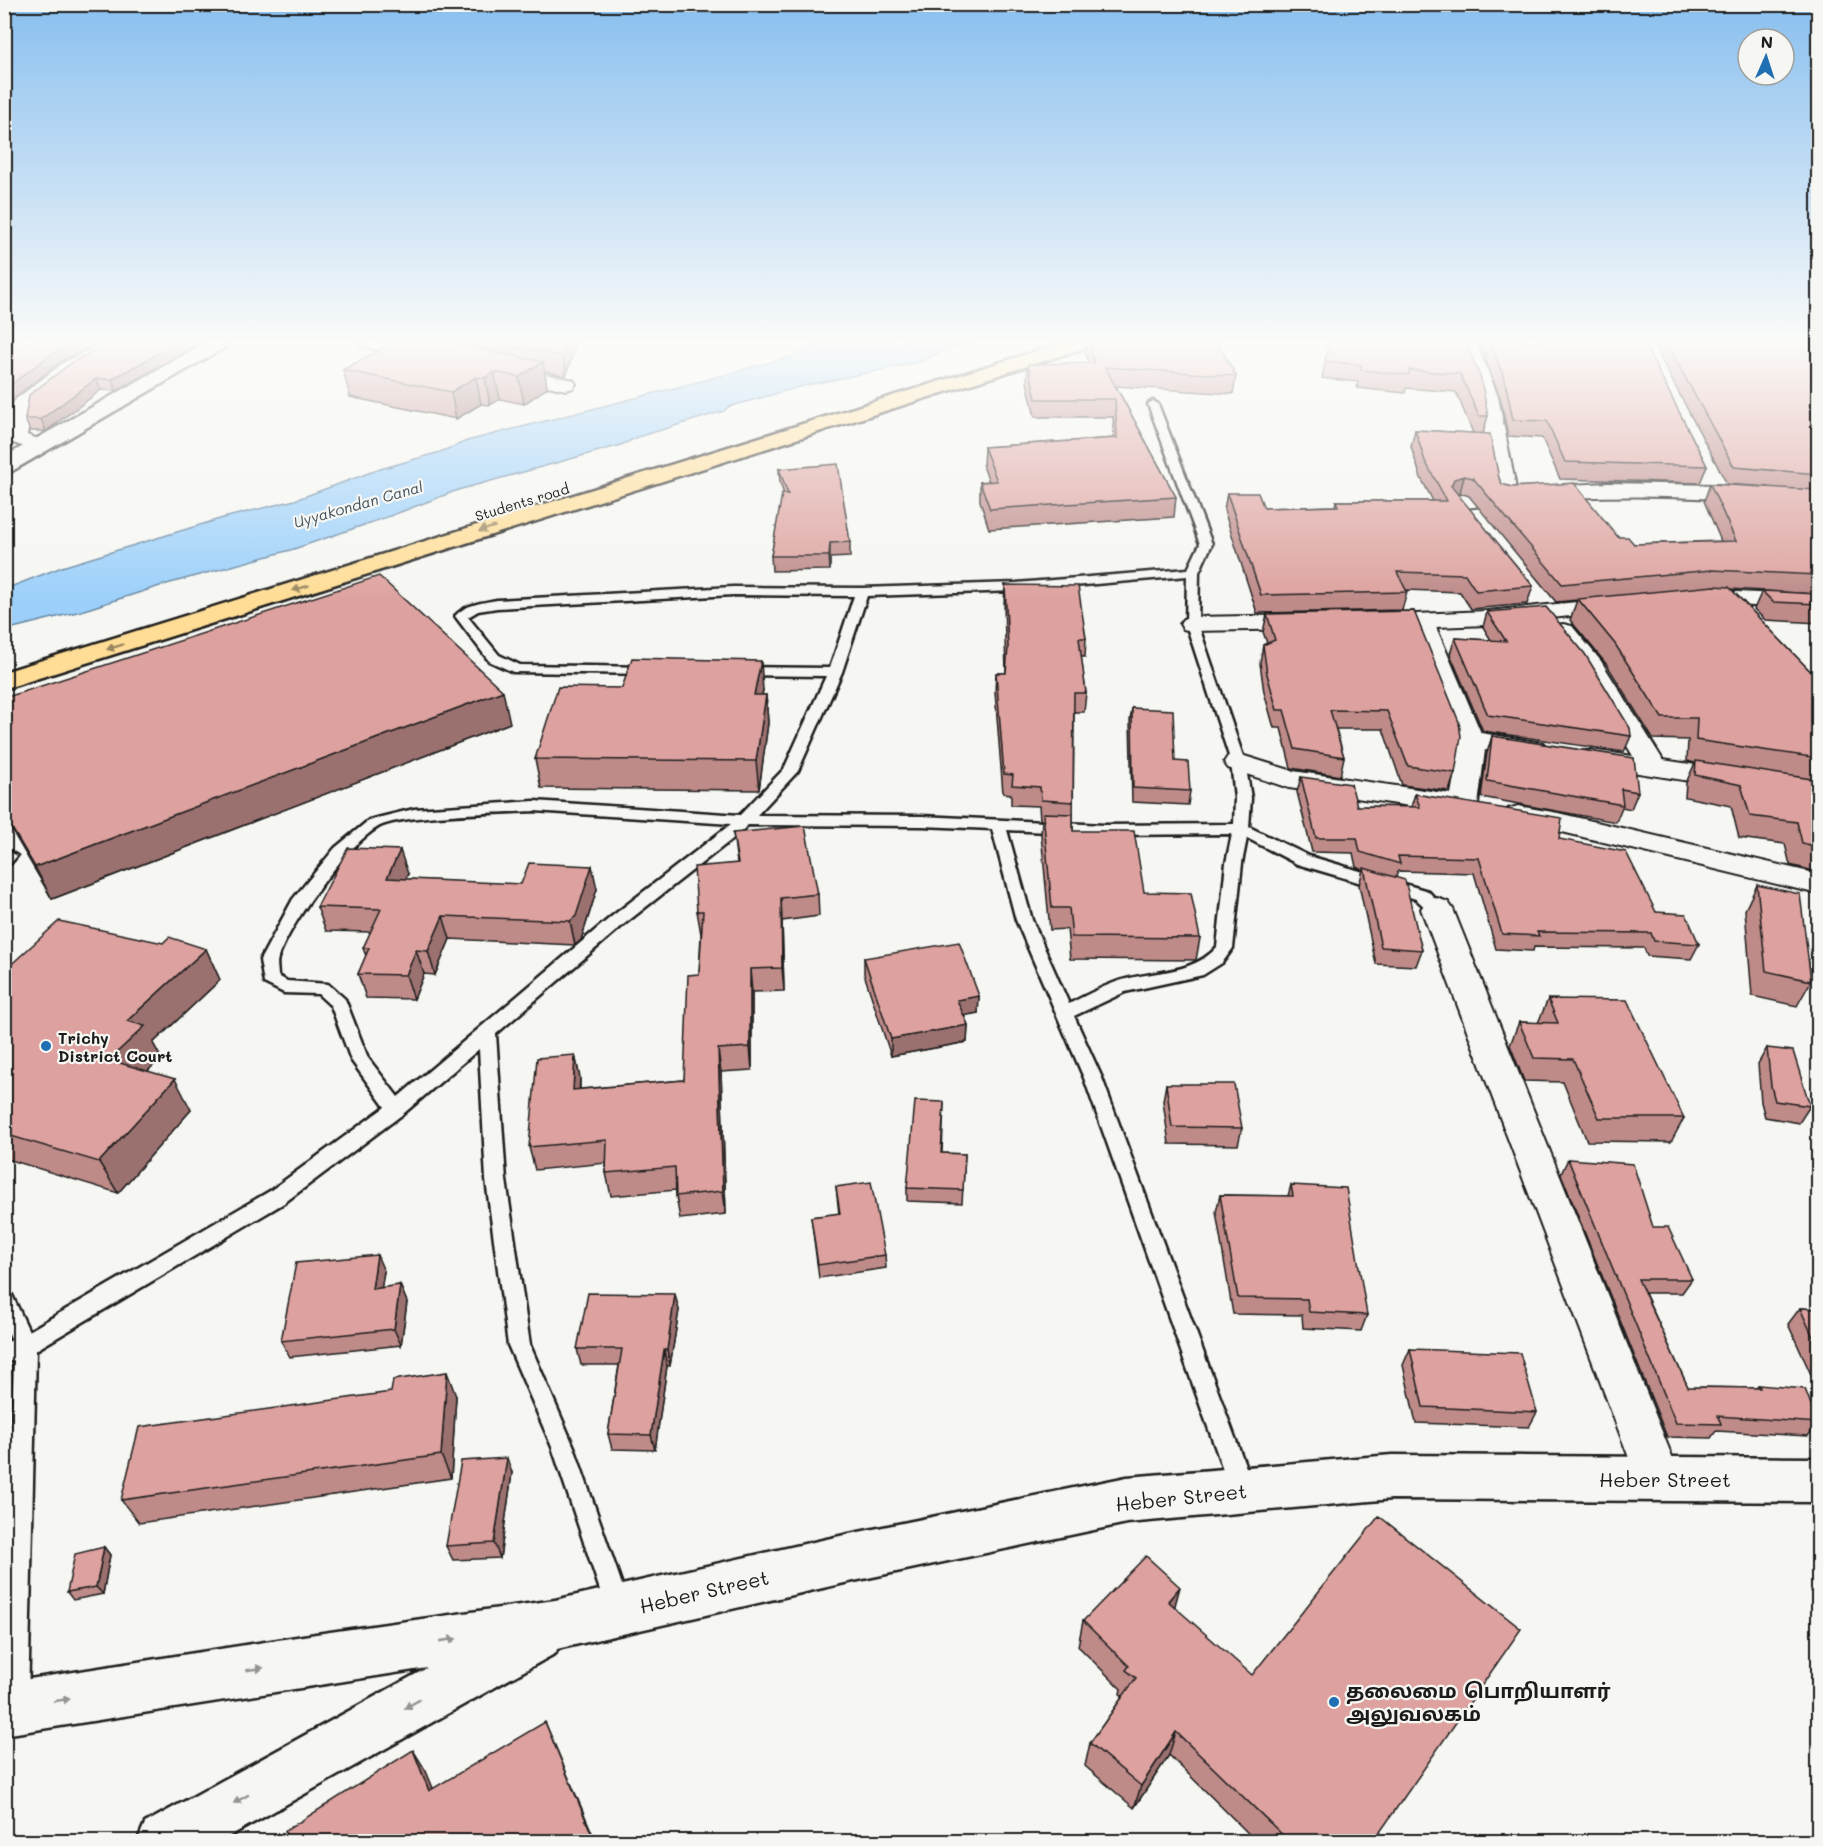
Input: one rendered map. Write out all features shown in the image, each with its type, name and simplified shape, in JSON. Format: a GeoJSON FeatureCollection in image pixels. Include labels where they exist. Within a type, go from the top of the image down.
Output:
{"type":"FeatureCollection","features":[{"type":"Feature","properties":{"kind":"main road","name":"Students road"},"geometry":{"type":"LineString","coordinates":[[4,662],[761,428]]}},
{"type":"Feature","properties":{"kind":"main road"},"geometry":{"type":"LineString","coordinates":[[4,681],[810,428]]}},
{"type":"Feature","properties":{"kind":"street"},"geometry":{"type":"LineString","coordinates":[[18,428],[17,438],[40,446]]}},
{"type":"Feature","properties":{"kind":"street"},"geometry":{"type":"LineString","coordinates":[[4,466],[71,428]]}},
{"type":"Feature","properties":{"kind":"street"},"geometry":{"type":"LineString","coordinates":[[1494,428],[1507,495]]}},
{"type":"Feature","properties":{"kind":"street"},"geometry":{"type":"LineString","coordinates":[[1708,472],[1718,492]]}},
{"type":"Feature","properties":{"kind":"street"},"geometry":{"type":"LineString","coordinates":[[1474,520],[1459,502],[1507,495],[1607,489],[1718,492],[1818,500]]}},
{"type":"Feature","properties":{"kind":"street"},"geometry":{"type":"LineString","coordinates":[[1671,600],[1705,597],[1818,603]]}},
{"type":"Feature","properties":{"kind":"street"},"geometry":{"type":"LineString","coordinates":[[1728,598],[1751,622]]}},
{"type":"Feature","properties":{"kind":"street"},"geometry":{"type":"LineString","coordinates":[[1192,624],[1421,620],[1539,603],[1637,603]]}},
{"type":"Feature","properties":{"kind":"street"},"geometry":{"type":"LineString","coordinates":[[1539,603],[1592,666],[1654,768]]}},
{"type":"Feature","properties":{"kind":"street"},"geometry":{"type":"LineString","coordinates":[[1421,620],[1470,740],[1472,756],[1464,805]]}},
{"type":"Feature","properties":{"kind":"street"},"geometry":{"type":"LineString","coordinates":[[1470,740],[1818,792]]}},
{"type":"Feature","properties":{"kind":"street"},"geometry":{"type":"LineString","coordinates":[[1238,762],[1289,779],[1464,805],[1558,822],[1818,884]]}},
{"type":"Feature","properties":{"kind":"street"},"geometry":{"type":"LineString","coordinates":[[1437,909],[1659,1479]]}},
{"type":"Feature","properties":{"kind":"street","name":"Heber Street"},"geometry":{"type":"LineString","coordinates":[[555,1625],[849,1558],[1127,1500],[1392,1477],[1659,1479],[1816,1484]]}},
{"type":"Feature","properties":{"kind":"street"},"geometry":{"type":"LineString","coordinates":[[10,1709],[316,1659],[555,1625]]}},
{"type":"Feature","properties":{"kind":"street"},"geometry":{"type":"LineString","coordinates":[[164,1842],[555,1625]]}},
{"type":"Feature","properties":{"kind":"lane"},"geometry":{"type":"LineString","coordinates":[[1064,1013],[1121,987],[1197,971],[1216,959],[1225,948],[1243,798],[1238,762],[1192,624],[1193,572],[1206,544],[1162,428]]}},
{"type":"Feature","properties":{"kind":"lane"},"geometry":{"type":"LineString","coordinates":[[659,670],[518,669],[494,658],[461,616],[474,608],[497,604],[733,591],[862,592],[1016,587],[1193,572]]}},
{"type":"Feature","properties":{"kind":"lane"},"geometry":{"type":"LineString","coordinates":[[15,1350],[277,1197],[396,1108],[617,921],[730,834],[791,771],[835,672],[862,592]]}},
{"type":"Feature","properties":{"kind":"lane"},"geometry":{"type":"LineString","coordinates":[[729,671],[835,672]]}},
{"type":"Feature","properties":{"kind":"lane"},"geometry":{"type":"LineString","coordinates":[[396,1108],[360,1060],[339,1003],[322,988],[284,987],[270,979],[268,960],[298,903],[341,852],[374,823],[414,814],[534,806],[744,820],[998,824],[1104,830],[1241,829],[1304,860],[1422,895],[1437,909]]}},
{"type":"Feature","properties":{"kind":"lane"},"geometry":{"type":"LineString","coordinates":[[998,824],[1024,920],[1093,1077],[1243,1490]]}},
{"type":"Feature","properties":{"kind":"lane"},"geometry":{"type":"LineString","coordinates":[[487,1032],[496,1180],[519,1344],[563,1447],[620,1611]]}},
{"type":"Feature","properties":{"kind":"lane"},"geometry":{"type":"LineString","coordinates":[[4,1299],[15,1350],[10,1709]]}},
{"type":"Feature","properties":{"kind":"water","name":"Uyyakondan Canal"},"geometry":{"type":"Polygon","coordinates":[[[517,428],[667,428],[621,445],[458,490],[294,549],[163,585],[81,611],[5,630],[5,589],[62,567],[223,518],[295,500],[467,441],[517,428]]]}},
{"type":"Feature","properties":{"kind":"building"},"geometry":{"type":"Polygon","coordinates":[[[1116,428],[1138,428],[1176,497],[990,509],[980,482],[997,481],[984,447],[1117,438],[1116,428]]]}},
{"type":"Feature","properties":{"kind":"building"},"geometry":{"type":"Polygon","coordinates":[[[1550,428],[1687,428],[1707,466],[1565,462],[1550,428]]]}},
{"type":"Feature","properties":{"kind":"building"},"geometry":{"type":"Polygon","coordinates":[[[1713,428],[1818,428],[1818,474],[1734,467],[1713,428]]]}},
{"type":"Feature","properties":{"kind":"building"},"geometry":{"type":"Polygon","coordinates":[[[1415,430],[1490,434],[1502,484],[1512,487],[1574,483],[1618,537],[1628,537],[1634,544],[1736,541],[1710,484],[1818,490],[1818,575],[1712,570],[1562,584],[1473,478],[1464,476],[1454,479],[1451,486],[1533,586],[1476,591],[1465,574],[1397,572],[1407,592],[1261,595],[1227,493],[1258,493],[1264,508],[1338,506],[1336,501],[1447,501],[1425,461],[1415,430]]]}},
{"type":"Feature","properties":{"kind":"building"},"geometry":{"type":"Polygon","coordinates":[[[838,464],[850,542],[830,543],[829,556],[771,556],[782,494],[788,494],[779,469],[838,464]]]}},
{"type":"Feature","properties":{"kind":"building"},"geometry":{"type":"Polygon","coordinates":[[[379,576],[503,691],[35,867],[4,815],[4,698],[379,576]]]}},
{"type":"Feature","properties":{"kind":"building"},"geometry":{"type":"Polygon","coordinates":[[[1005,585],[1078,586],[1086,638],[1079,638],[1086,693],[1074,693],[1073,802],[1041,800],[1040,787],[1012,785],[1013,775],[1004,774],[996,673],[1006,673],[1008,647],[1005,585]]]}},
{"type":"Feature","properties":{"kind":"building"},"geometry":{"type":"Polygon","coordinates":[[[1714,586],[1729,587],[1818,679],[1818,758],[1696,740],[1697,718],[1662,718],[1615,644],[1578,599],[1714,586]]]}},
{"type":"Feature","properties":{"kind":"building"},"geometry":{"type":"Polygon","coordinates":[[[1762,591],[1818,594],[1818,604],[1773,602],[1762,591]]]}},
{"type":"Feature","properties":{"kind":"building"},"geometry":{"type":"Polygon","coordinates":[[[1546,607],[1585,654],[1630,728],[1631,736],[1488,715],[1455,638],[1506,641],[1487,612],[1546,607]]]}},
{"type":"Feature","properties":{"kind":"building"},"geometry":{"type":"Polygon","coordinates":[[[1414,611],[1459,722],[1461,737],[1455,773],[1408,766],[1387,711],[1330,710],[1344,757],[1295,749],[1284,710],[1277,710],[1267,674],[1263,645],[1275,640],[1267,614],[1414,611]]]}},
{"type":"Feature","properties":{"kind":"building"},"geometry":{"type":"Polygon","coordinates":[[[632,658],[761,661],[754,695],[766,695],[756,761],[535,759],[558,687],[622,688],[632,658]]]}},
{"type":"Feature","properties":{"kind":"building"},"geometry":{"type":"Polygon","coordinates":[[[1132,708],[1173,710],[1175,761],[1188,762],[1190,791],[1133,788],[1132,708]]]}},
{"type":"Feature","properties":{"kind":"building"},"geometry":{"type":"Polygon","coordinates":[[[1492,736],[1634,758],[1638,792],[1621,789],[1623,805],[1487,781],[1492,736]]]}},
{"type":"Feature","properties":{"kind":"building"},"geometry":{"type":"Polygon","coordinates":[[[1696,761],[1818,780],[1818,847],[1802,843],[1797,822],[1750,816],[1741,785],[1695,775],[1696,761]]]}},
{"type":"Feature","properties":{"kind":"building"},"geometry":{"type":"Polygon","coordinates":[[[1301,777],[1351,784],[1357,806],[1420,807],[1415,794],[1562,818],[1559,839],[1626,852],[1656,912],[1686,914],[1699,944],[1654,941],[1651,933],[1537,932],[1539,936],[1502,934],[1479,858],[1398,856],[1400,864],[1360,852],[1357,838],[1316,838],[1301,777]]]}},
{"type":"Feature","properties":{"kind":"building"},"geometry":{"type":"Polygon","coordinates":[[[1043,813],[1073,814],[1073,831],[1134,831],[1144,892],[1191,893],[1200,938],[1072,937],[1069,908],[1052,908],[1043,813]]]}},
{"type":"Feature","properties":{"kind":"building"},"geometry":{"type":"Polygon","coordinates":[[[805,826],[818,894],[781,898],[782,968],[750,969],[750,1047],[718,1049],[723,1191],[676,1196],[675,1167],[606,1173],[607,1140],[529,1147],[537,1058],[575,1055],[573,1090],[684,1080],[688,975],[699,974],[703,911],[697,911],[694,867],[738,863],[733,833],[805,826]]]}},
{"type":"Feature","properties":{"kind":"building"},"geometry":{"type":"Polygon","coordinates":[[[348,848],[400,850],[387,878],[521,884],[529,863],[592,866],[576,916],[570,921],[443,916],[428,951],[416,950],[406,975],[358,974],[369,948],[363,948],[381,909],[317,907],[348,848]]]}},
{"type":"Feature","properties":{"kind":"building"},"geometry":{"type":"Polygon","coordinates":[[[1364,868],[1405,880],[1422,950],[1381,947],[1364,868]]]}},
{"type":"Feature","properties":{"kind":"building"},"geometry":{"type":"Polygon","coordinates":[[[1757,885],[1800,894],[1811,981],[1766,971],[1757,885]]]}},
{"type":"Feature","properties":{"kind":"building","name":"Trichy District Court"},"geometry":{"type":"Polygon","coordinates":[[[59,921],[163,943],[169,937],[206,949],[127,1021],[145,1026],[109,1060],[175,1079],[99,1162],[4,1134],[4,971],[59,921]]]}},
{"type":"Feature","properties":{"kind":"building"},"geometry":{"type":"Polygon","coordinates":[[[959,942],[979,996],[957,1000],[968,1025],[891,1039],[864,958],[959,942]]]}},
{"type":"Feature","properties":{"kind":"building"},"geometry":{"type":"Polygon","coordinates":[[[1548,999],[1627,1000],[1684,1118],[1599,1118],[1573,1059],[1534,1058],[1519,1022],[1558,1023],[1548,999]]]}},
{"type":"Feature","properties":{"kind":"building"},"geometry":{"type":"Polygon","coordinates":[[[1767,1048],[1793,1051],[1810,1106],[1775,1101],[1767,1048]]]}},
{"type":"Feature","properties":{"kind":"building"},"geometry":{"type":"Polygon","coordinates":[[[1166,1084],[1234,1084],[1242,1128],[1172,1127],[1166,1084]]]}},
{"type":"Feature","properties":{"kind":"building"},"geometry":{"type":"Polygon","coordinates":[[[915,1101],[944,1102],[941,1153],[965,1154],[963,1190],[907,1188],[915,1101]]]}},
{"type":"Feature","properties":{"kind":"building"},"geometry":{"type":"Polygon","coordinates":[[[1568,1159],[1633,1164],[1653,1227],[1668,1227],[1692,1279],[1638,1279],[1688,1387],[1760,1388],[1759,1385],[1805,1389],[1818,1423],[1718,1416],[1721,1424],[1676,1423],[1568,1159]]]}},
{"type":"Feature","properties":{"kind":"building"},"geometry":{"type":"Polygon","coordinates":[[[871,1182],[885,1255],[818,1265],[811,1217],[840,1213],[836,1187],[871,1182]]]}},
{"type":"Feature","properties":{"kind":"building"},"geometry":{"type":"Polygon","coordinates":[[[1291,1185],[1346,1188],[1367,1315],[1309,1312],[1307,1299],[1238,1298],[1220,1195],[1293,1196],[1291,1185]]]}},
{"type":"Feature","properties":{"kind":"building"},"geometry":{"type":"Polygon","coordinates":[[[377,1255],[372,1289],[400,1285],[394,1329],[281,1341],[296,1263],[377,1255]]]}},
{"type":"Feature","properties":{"kind":"building"},"geometry":{"type":"Polygon","coordinates":[[[588,1293],[675,1294],[651,1435],[608,1434],[622,1349],[577,1349],[588,1293]]]}},
{"type":"Feature","properties":{"kind":"building"},"geometry":{"type":"Polygon","coordinates":[[[1800,1308],[1818,1309],[1818,1348],[1800,1308]]]}},
{"type":"Feature","properties":{"kind":"building"},"geometry":{"type":"Polygon","coordinates":[[[1410,1349],[1520,1353],[1537,1412],[1423,1407],[1410,1349]]]}},
{"type":"Feature","properties":{"kind":"building"},"geometry":{"type":"Polygon","coordinates":[[[447,1372],[441,1455],[121,1500],[139,1427],[391,1392],[393,1380],[447,1372]]]}},
{"type":"Feature","properties":{"kind":"building"},"geometry":{"type":"Polygon","coordinates":[[[507,1458],[494,1543],[446,1546],[461,1461],[507,1458]]]}},
{"type":"Feature","properties":{"kind":"building"},"geometry":{"type":"Polygon","coordinates":[[[1379,1516],[1521,1629],[1373,1842],[1290,1842],[1176,1732],[1141,1786],[1090,1743],[1136,1678],[1126,1670],[1129,1666],[1083,1621],[1146,1556],[1180,1587],[1168,1601],[1252,1675],[1379,1516]]]}},
{"type":"Feature","properties":{"kind":"building"},"geometry":{"type":"Polygon","coordinates":[[[104,1547],[96,1587],[67,1592],[75,1554],[104,1547]]]}},
{"type":"Feature","properties":{"kind":"building"},"geometry":{"type":"Polygon","coordinates":[[[545,1722],[595,1842],[288,1842],[285,1831],[413,1750],[429,1791],[545,1722]]]}},
{"type":"Feature","properties":{"kind":"place","name":"Trichy District Court"},"geometry":{"type":"Point","coordinates":[46,1046]}},
{"type":"Feature","properties":{"kind":"place","name":"தலைமை பொறியாளர் அலுவலகம்"},"geometry":{"type":"Point","coordinates":[1334,1702]}}]}
